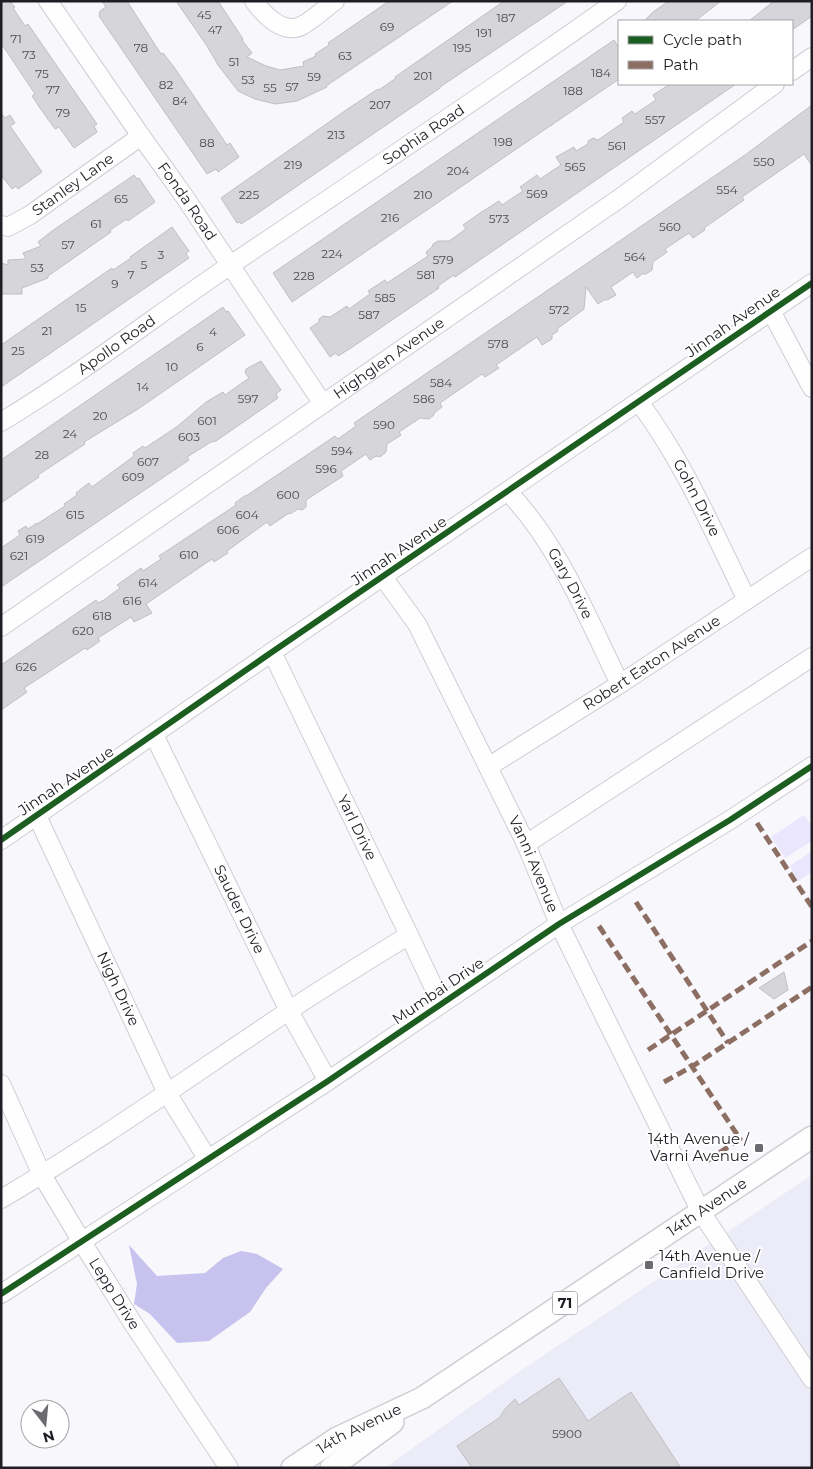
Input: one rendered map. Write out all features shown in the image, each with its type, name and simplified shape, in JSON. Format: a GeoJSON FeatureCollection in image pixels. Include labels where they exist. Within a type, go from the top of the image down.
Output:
{"type":"FeatureCollection","features":[{"type":"Feature","properties":{"kind":"main road","name":"14th Avenue"},"geometry":{"type":"LineString","coordinates":[[292,1468],[337,1438],[416,1402],[812,1137]]}},
{"type":"Feature","properties":{"kind":"main road","name":"14th Avenue"},"geometry":{"type":"LineString","coordinates":[[331,1468],[428,1394]]}},
{"type":"Feature","properties":{"kind":"street","name":"Fonda Road"},"geometry":{"type":"LineString","coordinates":[[48,1],[184,196],[322,404]]}},
{"type":"Feature","properties":{"kind":"street"},"geometry":{"type":"LineString","coordinates":[[254,1],[264,13],[278,24],[295,28],[302,26],[335,1]]}},
{"type":"Feature","properties":{"kind":"street","name":"Sophia Road"},"geometry":{"type":"LineString","coordinates":[[230,265],[432,130],[617,1]]}},
{"type":"Feature","properties":{"kind":"street"},"geometry":{"type":"LineString","coordinates":[[793,71],[812,57]]}},
{"type":"Feature","properties":{"kind":"street","name":"Highglen Avenue"},"geometry":{"type":"LineString","coordinates":[[1,627],[620,198],[774,85]]}},
{"type":"Feature","properties":{"kind":"street","name":"Stanley Lane"},"geometry":{"type":"LineString","coordinates":[[1,225],[8,227],[30,215],[141,136]]}},
{"type":"Feature","properties":{"kind":"street","name":"Apollo Road"},"geometry":{"type":"LineString","coordinates":[[1,422],[46,395],[230,265]]}},
{"type":"Feature","properties":{"kind":"street","name":"Jinnah Avenue"},"geometry":{"type":"LineString","coordinates":[[1,840],[272,652],[812,283]]}},
{"type":"Feature","properties":{"kind":"street"},"geometry":{"type":"LineString","coordinates":[[771,311],[812,388]]}},
{"type":"Feature","properties":{"kind":"street","name":"Gohn Drive"},"geometry":{"type":"LineString","coordinates":[[639,402],[656,425],[690,486],[747,600]]}},
{"type":"Feature","properties":{"kind":"street","name":"Gary Drive"},"geometry":{"type":"LineString","coordinates":[[508,492],[522,507],[558,560],[620,684]]}},
{"type":"Feature","properties":{"kind":"street","name":"Robert Eaton Avenue"},"geometry":{"type":"LineString","coordinates":[[488,767],[620,684],[812,557]]}},
{"type":"Feature","properties":{"kind":"street","name":"Vanni Avenue"},"geometry":{"type":"LineString","coordinates":[[383,577],[416,624],[488,767],[526,844],[559,924],[701,1212],[812,1379]]}},
{"type":"Feature","properties":{"kind":"street","name":"Yarl Drive"},"geometry":{"type":"LineString","coordinates":[[272,652],[441,1003]]}},
{"type":"Feature","properties":{"kind":"street"},"geometry":{"type":"LineString","coordinates":[[526,844],[812,657]]}},
{"type":"Feature","properties":{"kind":"street","name":"Sauder Drive"},"geometry":{"type":"LineString","coordinates":[[154,735],[288,1011],[328,1080]]}},
{"type":"Feature","properties":{"kind":"street","name":"Mumbai Drive"},"geometry":{"type":"LineString","coordinates":[[1,1294],[328,1080],[559,924],[730,820],[812,766]]}},
{"type":"Feature","properties":{"kind":"street","name":"Nigh Drive"},"geometry":{"type":"LineString","coordinates":[[36,816],[168,1093],[207,1158]]}},
{"type":"Feature","properties":{"kind":"street"},"geometry":{"type":"LineString","coordinates":[[1,1199],[42,1175],[168,1093],[288,1011],[409,935]]}},
{"type":"Feature","properties":{"kind":"street","name":"Lepp Drive"},"geometry":{"type":"LineString","coordinates":[[1,1084],[42,1175],[132,1322],[229,1468]]}},
{"type":"Feature","properties":{"kind":"shaded area"},"geometry":{"type":"Polygon","coordinates":[[[804,815],[812,826],[812,841],[785,858],[771,837],[804,815]]]}},
{"type":"Feature","properties":{"kind":"shaded area"},"geometry":{"type":"Polygon","coordinates":[[[812,851],[812,872],[798,881],[790,866],[812,851]]]}},
{"type":"Feature","properties":{"kind":"shaded area"},"geometry":{"type":"Polygon","coordinates":[[[812,1175],[812,1468],[385,1468],[513,1376],[812,1175]]]}},
{"type":"Feature","properties":{"kind":"shaded area"},"geometry":{"type":"Polygon","coordinates":[[[129,1245],[157,1276],[205,1273],[223,1258],[241,1251],[257,1254],[283,1269],[266,1288],[250,1312],[209,1341],[177,1343],[150,1314],[134,1304],[137,1284],[129,1245]]]}},
{"type":"Feature","properties":{"kind":"building"},"geometry":{"type":"Polygon","coordinates":[[[1,1],[10,1],[15,7],[13,8],[25,26],[28,24],[97,124],[94,126],[97,132],[74,148],[59,127],[55,129],[40,108],[32,96],[35,94],[1,43],[1,1]]]}},
{"type":"Feature","properties":{"kind":"building"},"geometry":{"type":"Polygon","coordinates":[[[102,1],[127,1],[161,54],[163,53],[174,67],[227,145],[230,143],[239,157],[218,172],[216,169],[207,174],[99,16],[100,11],[106,7],[102,1]]]}},
{"type":"Feature","properties":{"kind":"building"},"geometry":{"type":"Polygon","coordinates":[[[176,1],[218,1],[252,53],[247,57],[280,70],[304,66],[303,62],[316,56],[315,54],[329,45],[328,43],[389,1],[453,1],[327,87],[297,101],[275,104],[255,99],[238,91],[218,65],[176,1]]]}},
{"type":"Feature","properties":{"kind":"building"},"geometry":{"type":"Polygon","coordinates":[[[504,1],[568,1],[255,215],[241,224],[240,222],[237,223],[221,198],[349,108],[379,90],[504,1]]]}},
{"type":"Feature","properties":{"kind":"building"},"geometry":{"type":"Polygon","coordinates":[[[669,1],[721,1],[696,20],[645,20],[669,1]]]}},
{"type":"Feature","properties":{"kind":"building"},"geometry":{"type":"Polygon","coordinates":[[[774,1],[809,1],[812,5],[812,16],[793,29],[793,20],[750,20],[774,1]]]}},
{"type":"Feature","properties":{"kind":"building"},"geometry":{"type":"Polygon","coordinates":[[[614,40],[618,46],[618,80],[292,302],[273,273],[614,40]]]}},
{"type":"Feature","properties":{"kind":"building"},"geometry":{"type":"Polygon","coordinates":[[[668,85],[735,85],[455,277],[454,275],[438,286],[439,288],[351,348],[338,356],[336,353],[330,357],[310,328],[319,322],[319,319],[323,316],[330,317],[347,306],[349,309],[370,294],[368,291],[385,280],[387,283],[428,256],[426,252],[433,244],[438,241],[449,241],[466,229],[463,225],[480,213],[499,201],[502,205],[523,191],[520,187],[537,175],[540,179],[561,165],[556,157],[574,147],[576,151],[588,144],[588,141],[593,138],[598,140],[624,122],[622,118],[632,111],[635,114],[656,100],[653,95],[668,85]]]}},
{"type":"Feature","properties":{"kind":"building"},"geometry":{"type":"Polygon","coordinates":[[[812,105],[812,166],[804,154],[742,197],[744,200],[704,228],[705,230],[693,238],[689,233],[665,249],[667,252],[653,262],[652,270],[637,278],[633,272],[611,287],[616,295],[607,300],[598,304],[586,287],[584,309],[557,329],[558,331],[552,335],[552,339],[542,345],[537,337],[496,365],[499,368],[485,377],[482,374],[440,403],[442,407],[429,419],[420,418],[399,432],[401,435],[387,444],[386,452],[380,457],[376,456],[370,460],[366,454],[341,471],[343,476],[306,500],[306,507],[302,510],[298,509],[289,513],[270,526],[267,522],[227,551],[228,553],[214,562],[212,559],[146,604],[152,613],[134,622],[131,617],[98,638],[100,641],[87,650],[85,648],[24,688],[27,692],[1,710],[1,665],[96,600],[98,603],[104,600],[120,588],[117,585],[141,568],[143,571],[161,559],[159,556],[236,505],[235,503],[246,495],[335,436],[338,439],[356,426],[354,423],[745,155],[812,105]]]}},
{"type":"Feature","properties":{"kind":"building"},"geometry":{"type":"Polygon","coordinates":[[[1,113],[5,118],[10,115],[15,123],[10,126],[42,172],[18,189],[16,186],[12,189],[1,175],[1,113]]]}},
{"type":"Feature","properties":{"kind":"building"},"geometry":{"type":"Polygon","coordinates":[[[134,175],[137,179],[139,178],[155,202],[128,221],[127,219],[110,230],[111,232],[48,276],[48,278],[22,288],[22,294],[1,294],[1,263],[8,265],[8,260],[26,259],[23,253],[41,246],[38,242],[52,231],[134,175]]]}},
{"type":"Feature","properties":{"kind":"building"},"geometry":{"type":"Polygon","coordinates":[[[172,227],[189,251],[186,254],[189,258],[1,387],[1,345],[112,268],[113,270],[131,258],[172,227]]]}},
{"type":"Feature","properties":{"kind":"building"},"geometry":{"type":"Polygon","coordinates":[[[223,307],[245,335],[138,409],[84,442],[85,444],[38,475],[39,477],[1,503],[1,460],[223,307]]]}},
{"type":"Feature","properties":{"kind":"building"},"geometry":{"type":"Polygon","coordinates":[[[261,361],[281,390],[276,394],[278,398],[216,441],[211,442],[187,457],[189,460],[1,587],[1,548],[20,535],[18,531],[26,526],[28,529],[65,506],[64,504],[89,483],[92,487],[134,456],[133,453],[143,446],[145,448],[178,426],[206,402],[223,392],[225,395],[249,378],[245,373],[246,369],[261,361]]]}},
{"type":"Feature","properties":{"kind":"building"},"geometry":{"type":"Polygon","coordinates":[[[784,972],[788,990],[774,999],[759,988],[784,972]]]}},
{"type":"Feature","properties":{"kind":"building"},"geometry":{"type":"Polygon","coordinates":[[[559,1378],[588,1421],[631,1392],[681,1468],[472,1468],[457,1446],[499,1418],[515,1399],[519,1405],[559,1378]]]}},
{"type":"Feature","properties":{"kind":"marked path"},"geometry":{"type":"LineString","coordinates":[[757,823],[812,907]]}},
{"type":"Feature","properties":{"kind":"marked path"},"geometry":{"type":"LineString","coordinates":[[636,902],[728,1043]]}},
{"type":"Feature","properties":{"kind":"marked path"},"geometry":{"type":"LineString","coordinates":[[599,926],[740,1139],[704,1163]]}},
{"type":"Feature","properties":{"kind":"marked path"},"geometry":{"type":"LineString","coordinates":[[648,1050],[812,941]]}},
{"type":"Feature","properties":{"kind":"marked path"},"geometry":{"type":"LineString","coordinates":[[664,1082],[693,1066],[812,987]]}},
{"type":"Feature","properties":{"kind":"cycle path"},"geometry":{"type":"LineString","coordinates":[[1,840],[272,652],[812,283]]}},
{"type":"Feature","properties":{"kind":"cycle path"},"geometry":{"type":"LineString","coordinates":[[1,1294],[328,1081],[559,924],[730,820],[812,766]]}},
{"type":"Feature","properties":{"kind":"place","name":"14th Avenue / Varni Avenue"},"geometry":{"type":"Point","coordinates":[759,1148]}},
{"type":"Feature","properties":{"kind":"place","name":"14th Avenue / Canfield Drive"},"geometry":{"type":"Point","coordinates":[649,1265]}}]}
